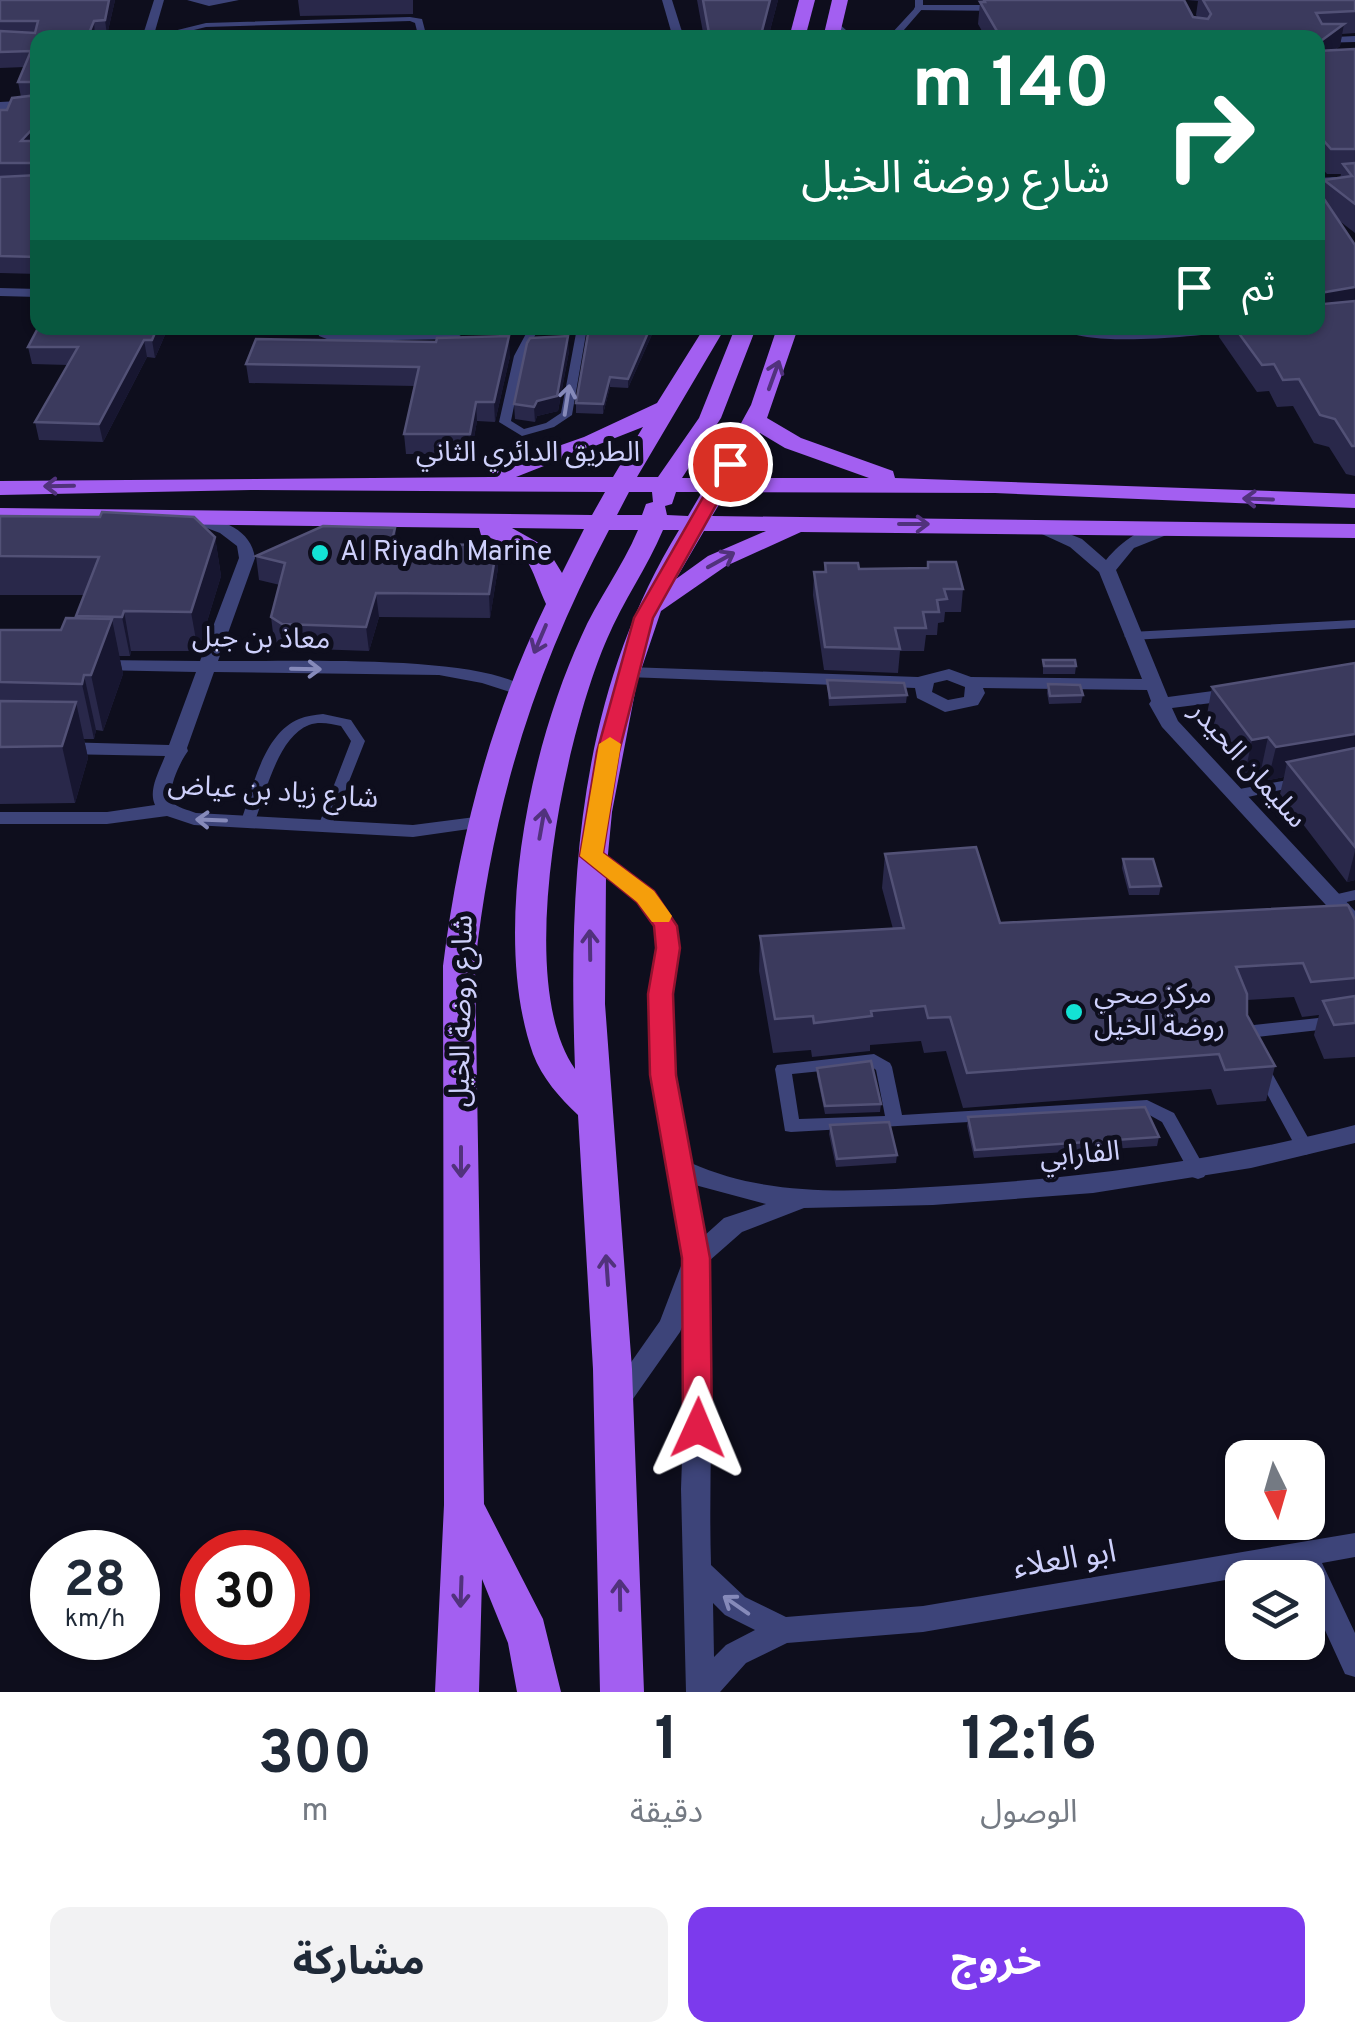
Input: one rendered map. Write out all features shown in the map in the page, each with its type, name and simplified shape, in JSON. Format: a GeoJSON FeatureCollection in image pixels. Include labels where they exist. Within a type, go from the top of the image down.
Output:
{"type":"FeatureCollection","features":[{"type":"Feature","properties":{"kind":"main road"},"geometry":{"type":"LineString","coordinates":[[799,30],[807,0]]}},
{"type":"Feature","properties":{"kind":"main road"},"geometry":{"type":"LineString","coordinates":[[833,30],[840,0]]}},
{"type":"Feature","properties":{"kind":"main road","name":"شارع روضة الخيل"},"geometry":{"type":"LineString","coordinates":[[458,1692],[464,1505],[460,966],[467,884],[519,690],[557,600],[664,408],[710,335]]}},
{"type":"Feature","properties":{"kind":"main road"},"geometry":{"type":"LineString","coordinates":[[597,1112],[573,1092],[550,1056],[539,1010],[534,932],[539,839],[555,758],[578,677],[658,502],[710,418],[743,335]]}},
{"type":"Feature","properties":{"kind":"main road"},"geometry":{"type":"LineString","coordinates":[[622,1692],[616,1402],[591,994],[592,856],[608,752],[644,618],[755,420],[778,368],[786,335]]}},
{"type":"Feature","properties":{"kind":"main road"},"geometry":{"type":"LineString","coordinates":[[472,482],[566,452],[664,408]]}},
{"type":"Feature","properties":{"kind":"main road"},"geometry":{"type":"LineString","coordinates":[[755,420],[838,462],[922,486]]}},
{"type":"Feature","properties":{"kind":"main road","name":"الطريق الدائري الثاني"},"geometry":{"type":"LineString","coordinates":[[0,488],[472,482],[612,502]]}},
{"type":"Feature","properties":{"kind":"main road","name":"الطريق الدائري الثاني"},"geometry":{"type":"LineString","coordinates":[[0,515],[453,520],[612,502],[708,504],[922,486],[1355,501]]}},
{"type":"Feature","properties":{"kind":"main road"},"geometry":{"type":"LineString","coordinates":[[39,516],[117,501],[1040,503],[1169,495]]}},
{"type":"Feature","properties":{"kind":"main road","name":"الطريق الدائري الثاني"},"geometry":{"type":"LineString","coordinates":[[708,504],[817,523],[1355,530]]}},
{"type":"Feature","properties":{"kind":"main road"},"geometry":{"type":"LineString","coordinates":[[453,520],[530,544],[549,566],[557,600]]}},
{"type":"Feature","properties":{"kind":"main road"},"geometry":{"type":"LineString","coordinates":[[644,618],[676,587],[717,560],[764,539],[817,523]]}},
{"type":"Feature","properties":{"kind":"main road"},"geometry":{"type":"LineString","coordinates":[[464,1505],[512,1592],[537,1663],[539,1692]]}},
{"type":"Feature","properties":{"kind":"street"},"geometry":{"type":"LineString","coordinates":[[150,30],[159,0]]}},
{"type":"Feature","properties":{"kind":"street"},"geometry":{"type":"LineString","coordinates":[[667,0],[676,30]]}},
{"type":"Feature","properties":{"kind":"street"},"geometry":{"type":"LineString","coordinates":[[919,4],[1013,8]]}},
{"type":"Feature","properties":{"kind":"street"},"geometry":{"type":"LineString","coordinates":[[1325,40],[1355,40]]}},
{"type":"Feature","properties":{"kind":"street"},"geometry":{"type":"LineString","coordinates":[[0,106],[30,104]]}},
{"type":"Feature","properties":{"kind":"street"},"geometry":{"type":"LineString","coordinates":[[1325,182],[1355,180]]}},
{"type":"Feature","properties":{"kind":"street"},"geometry":{"type":"LineString","coordinates":[[0,292],[30,293]]}},
{"type":"Feature","properties":{"kind":"street"},"geometry":{"type":"LineString","coordinates":[[168,810],[162,800],[163,787],[209,668],[248,549],[226,529],[198,519]]}},
{"type":"Feature","properties":{"kind":"street"},"geometry":{"type":"LineString","coordinates":[[1030,524],[1076,543],[1107,570],[1128,544],[1170,528]]}},
{"type":"Feature","properties":{"kind":"street","name":"سليمان الحيدر"},"geometry":{"type":"LineString","coordinates":[[1107,570],[1154,694],[1177,734],[1355,924]]}},
{"type":"Feature","properties":{"kind":"street","name":"معاذ بن جبل"},"geometry":{"type":"LineString","coordinates":[[76,664],[439,670],[486,678],[519,690]]}},
{"type":"Feature","properties":{"kind":"street"},"geometry":{"type":"LineString","coordinates":[[628,672],[923,683],[945,674],[970,682],[1154,694],[1256,691]]}},
{"type":"Feature","properties":{"kind":"street"},"geometry":{"type":"LineString","coordinates":[[923,683],[921,691],[928,699],[955,706],[974,698],[976,690],[970,682]]}},
{"type":"Feature","properties":{"kind":"street"},"geometry":{"type":"LineString","coordinates":[[40,748],[178,751]]}},
{"type":"Feature","properties":{"kind":"street","name":"شارع زياد بن عياض"},"geometry":{"type":"LineString","coordinates":[[0,818],[107,818],[168,810],[194,820],[413,831],[483,822]]}},
{"type":"Feature","properties":{"kind":"street"},"geometry":{"type":"LineString","coordinates":[[592,856],[646,896],[666,926],[660,1028],[678,1168],[696,1258],[700,1314],[696,1569],[701,1692]]}},
{"type":"Feature","properties":{"kind":"street","name":"الفارابي"},"geometry":{"type":"LineString","coordinates":[[678,1168],[738,1190],[806,1201],[1051,1189],[1198,1172],[1355,1134]]}},
{"type":"Feature","properties":{"kind":"street","name":"الفارابي"},"geometry":{"type":"LineString","coordinates":[[616,1402],[671,1325],[696,1258],[733,1225],[806,1201]]}},
{"type":"Feature","properties":{"kind":"street","name":"ابو العلاء"},"geometry":{"type":"LineString","coordinates":[[701,1692],[736,1654],[784,1630],[923,1619],[1355,1544]]}},
{"type":"Feature","properties":{"kind":"street"},"geometry":{"type":"LineString","coordinates":[[1303,1552],[1355,1664]]}},
{"type":"Feature","properties":{"kind":"street"},"geometry":{"type":"LineString","coordinates":[[696,1569],[735,1606],[784,1630]]}},
{"type":"Feature","properties":{"kind":"lane"},"geometry":{"type":"LineString","coordinates":[[191,0],[210,4],[235,0]]}},
{"type":"Feature","properties":{"kind":"lane"},"geometry":{"type":"LineString","coordinates":[[899,30],[919,4]]}},
{"type":"Feature","properties":{"kind":"lane"},"geometry":{"type":"LineString","coordinates":[[184,30],[206,25],[410,18],[419,21],[421,30]]}},
{"type":"Feature","properties":{"kind":"lane"},"geometry":{"type":"LineString","coordinates":[[325,335],[367,335]]}},
{"type":"Feature","properties":{"kind":"lane"},"geometry":{"type":"LineString","coordinates":[[434,335],[456,336]]}},
{"type":"Feature","properties":{"kind":"lane"},"geometry":{"type":"LineString","coordinates":[[530,335],[505,422],[522,432],[550,426],[566,416],[580,335]]}},
{"type":"Feature","properties":{"kind":"lane"},"geometry":{"type":"LineString","coordinates":[[525,342],[542,342]]}},
{"type":"Feature","properties":{"kind":"lane"},"geometry":{"type":"LineString","coordinates":[[560,343],[577,344]]}},
{"type":"Feature","properties":{"kind":"lane"},"geometry":{"type":"LineString","coordinates":[[1132,636],[1355,624]]}},
{"type":"Feature","properties":{"kind":"lane"},"geometry":{"type":"LineString","coordinates":[[248,821],[284,733],[301,722],[326,718],[346,723],[358,741],[326,824]]}},
{"type":"Feature","properties":{"kind":"lane"},"geometry":{"type":"LineString","coordinates":[[1234,795],[1320,778]]}},
{"type":"Feature","properties":{"kind":"lane"},"geometry":{"type":"LineString","coordinates":[[1334,900],[1355,895]]}},
{"type":"Feature","properties":{"kind":"lane"},"geometry":{"type":"LineString","coordinates":[[1305,1148],[1250,1048],[1248,1034],[1355,1020]]}},
{"type":"Feature","properties":{"kind":"lane"},"geometry":{"type":"LineString","coordinates":[[895,1122],[881,1062],[783,1069],[790,1124],[795,1128],[895,1122],[1148,1106],[1168,1118],[1198,1172]]}},
{"type":"Feature","properties":{"kind":"building"},"geometry":{"type":"Polygon","coordinates":[[[0,0],[109,0],[105,20],[94,21],[90,30],[36,30],[38,21],[0,21],[0,0]]]}},
{"type":"Feature","properties":{"kind":"building"},"geometry":{"type":"Polygon","coordinates":[[[703,0],[770,0],[762,30],[708,30],[703,0]]]}},
{"type":"Feature","properties":{"kind":"building"},"geometry":{"type":"Polygon","coordinates":[[[1184,0],[1193,17],[1208,19],[1211,14],[1203,0],[1355,0],[1355,11],[1316,13],[1322,24],[1344,24],[1325,38],[1325,30],[996,30],[980,2],[1184,0]]]}},
{"type":"Feature","properties":{"kind":"building"},"geometry":{"type":"Polygon","coordinates":[[[0,31],[30,33],[30,51],[0,52],[0,31]]]}},
{"type":"Feature","properties":{"kind":"building"},"geometry":{"type":"Polygon","coordinates":[[[1355,49],[1355,149],[1331,149],[1325,142],[1325,51],[1355,49]]]}},
{"type":"Feature","properties":{"kind":"building"},"geometry":{"type":"Polygon","coordinates":[[[30,53],[30,82],[18,82],[30,53]]]}},
{"type":"Feature","properties":{"kind":"building"},"geometry":{"type":"Polygon","coordinates":[[[30,96],[30,131],[21,141],[30,141],[30,163],[0,163],[0,110],[7,110],[12,98],[30,96]]]}},
{"type":"Feature","properties":{"kind":"building"},"geometry":{"type":"Polygon","coordinates":[[[1355,163],[1355,204],[1325,181],[1352,176],[1343,164],[1355,163]]]}},
{"type":"Feature","properties":{"kind":"building"},"geometry":{"type":"Polygon","coordinates":[[[30,175],[30,257],[0,256],[0,177],[30,175]]]}},
{"type":"Feature","properties":{"kind":"building"},"geometry":{"type":"Polygon","coordinates":[[[1325,200],[1355,245],[1355,287],[1325,292],[1325,200]]]}},
{"type":"Feature","properties":{"kind":"building"},"geometry":{"type":"Polygon","coordinates":[[[1355,301],[1355,446],[1335,419],[1320,415],[1299,379],[1283,380],[1274,364],[1262,365],[1240,335],[1325,335],[1325,304],[1355,301]]]}},
{"type":"Feature","properties":{"kind":"building"},"geometry":{"type":"Polygon","coordinates":[[[34,335],[154,335],[152,340],[144,340],[99,424],[35,422],[78,347],[28,347],[34,335]]]}},
{"type":"Feature","properties":{"kind":"building"},"geometry":{"type":"Polygon","coordinates":[[[588,335],[647,335],[628,379],[610,377],[603,404],[576,403],[588,335]]]}},
{"type":"Feature","properties":{"kind":"building"},"geometry":{"type":"Polygon","coordinates":[[[509,336],[494,402],[476,402],[470,434],[404,434],[419,367],[246,364],[256,339],[436,342],[437,338],[509,336]]]}},
{"type":"Feature","properties":{"kind":"building"},"geometry":{"type":"Polygon","coordinates":[[[568,336],[557,396],[537,401],[534,407],[514,404],[530,338],[568,336]]]}},
{"type":"Feature","properties":{"kind":"building"},"geometry":{"type":"Polygon","coordinates":[[[102,512],[194,517],[215,537],[191,612],[124,611],[122,617],[76,616],[99,557],[0,556],[0,516],[100,517],[102,512]]]}},
{"type":"Feature","properties":{"kind":"building"},"geometry":{"type":"Polygon","coordinates":[[[323,526],[395,528],[391,544],[497,545],[489,594],[376,593],[366,627],[282,624],[271,617],[285,563],[256,556],[323,526]]]}},
{"type":"Feature","properties":{"kind":"building"},"geometry":{"type":"Polygon","coordinates":[[[928,562],[956,562],[963,589],[944,589],[947,599],[937,600],[939,612],[923,612],[926,628],[895,628],[900,649],[825,647],[814,572],[826,572],[825,563],[858,563],[859,569],[928,568],[928,562]]]}},
{"type":"Feature","properties":{"kind":"building"},"geometry":{"type":"Polygon","coordinates":[[[66,618],[112,619],[91,675],[84,675],[82,684],[0,682],[0,630],[61,630],[66,618]]]}},
{"type":"Feature","properties":{"kind":"building"},"geometry":{"type":"Polygon","coordinates":[[[1043,660],[1075,660],[1076,666],[1044,666],[1043,660]]]}},
{"type":"Feature","properties":{"kind":"building"},"geometry":{"type":"Polygon","coordinates":[[[1355,663],[1355,734],[1276,747],[1268,737],[1252,740],[1212,687],[1355,663]]]}},
{"type":"Feature","properties":{"kind":"building"},"geometry":{"type":"Polygon","coordinates":[[[827,680],[904,683],[907,695],[830,698],[827,680]]]}},
{"type":"Feature","properties":{"kind":"building"},"geometry":{"type":"Polygon","coordinates":[[[1048,684],[1080,685],[1083,695],[1050,696],[1048,684]]]}},
{"type":"Feature","properties":{"kind":"building"},"geometry":{"type":"Polygon","coordinates":[[[0,701],[76,702],[62,746],[0,747],[0,701]]]}},
{"type":"Feature","properties":{"kind":"building"},"geometry":{"type":"Polygon","coordinates":[[[1355,748],[1355,847],[1287,762],[1355,748]]]}},
{"type":"Feature","properties":{"kind":"building"},"geometry":{"type":"Polygon","coordinates":[[[976,847],[1000,923],[1348,905],[1355,920],[1355,978],[1311,982],[1303,963],[1236,967],[1247,994],[1247,1015],[1275,1066],[1225,1070],[1219,1054],[967,1073],[950,1017],[928,1018],[925,1006],[871,1011],[872,1016],[814,1023],[813,1016],[775,1019],[760,936],[904,928],[885,854],[976,847]]]}},
{"type":"Feature","properties":{"kind":"building"},"geometry":{"type":"Polygon","coordinates":[[[1123,859],[1153,859],[1161,886],[1130,887],[1123,859]]]}},
{"type":"Feature","properties":{"kind":"building"},"geometry":{"type":"Polygon","coordinates":[[[1355,996],[1355,1023],[1334,1025],[1323,1001],[1355,996]]]}},
{"type":"Feature","properties":{"kind":"building"},"geometry":{"type":"Polygon","coordinates":[[[871,1061],[881,1104],[825,1106],[817,1068],[871,1061]]]}},
{"type":"Feature","properties":{"kind":"building"},"geometry":{"type":"Polygon","coordinates":[[[1145,1107],[1159,1137],[975,1150],[968,1117],[1145,1107]]]}},
{"type":"Feature","properties":{"kind":"building"},"geometry":{"type":"Polygon","coordinates":[[[889,1122],[897,1155],[837,1159],[830,1125],[889,1122]]]}},
{"type":"Feature","properties":{"kind":"slow traffic"},"geometry":{"type":"LineString","coordinates":[[610,744],[592,856],[646,896],[661,916]]}},
{"type":"Feature","properties":{"kind":"place","name":"Al Riyadh Marine"},"geometry":{"type":"Point","coordinates":[320,553]}},
{"type":"Feature","properties":{"kind":"place","name":"مركز صحي روضة الخيل"},"geometry":{"type":"Point","coordinates":[1074,1012]}},
{"type":"Feature","properties":{"kind":"route"},"geometry":{"type":"LineString","coordinates":[[698,1428],[700,1314],[696,1258],[663,1075],[660,1028],[660,994],[668,948],[666,926],[646,896],[592,856],[608,752],[644,618],[730,464]]}}]}
